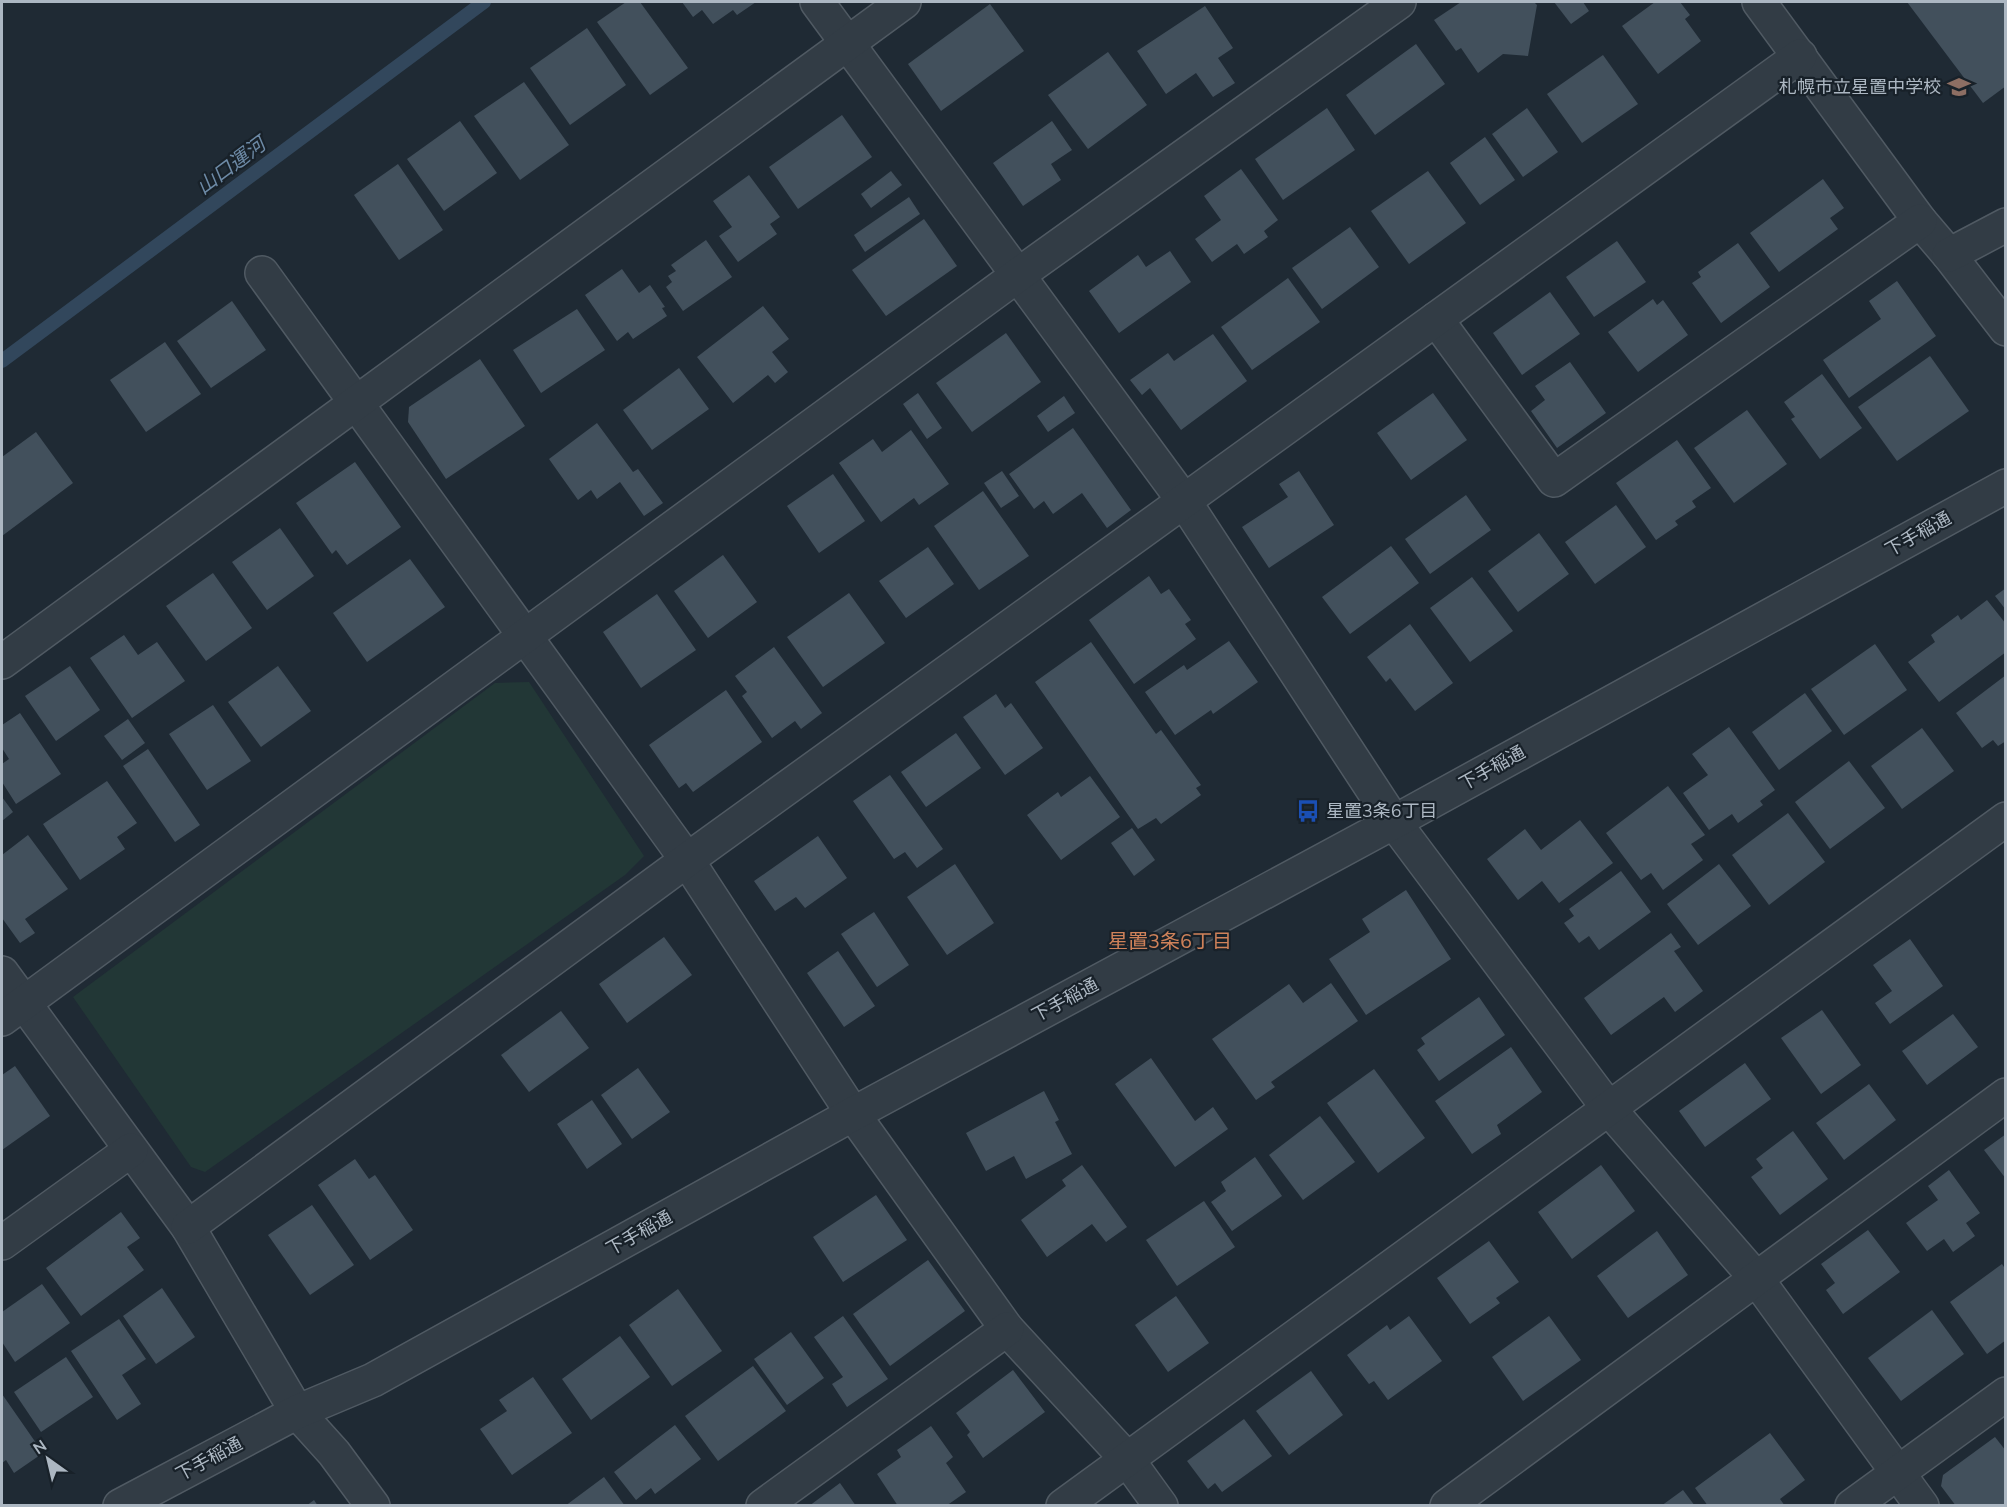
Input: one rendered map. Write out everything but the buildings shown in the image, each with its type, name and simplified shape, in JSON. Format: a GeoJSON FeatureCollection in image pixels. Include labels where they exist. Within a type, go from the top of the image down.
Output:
{"type":"FeatureCollection","features":[{"type":"Feature","properties":{"kind":"street"},"geometry":{"type":"LineString","coordinates":[[817,2],[1185,501],[1394,822],[1609,1109],[1756,1278],[1922,1506]]}},
{"type":"Feature","properties":{"kind":"street"},"geometry":{"type":"LineString","coordinates":[[2,662],[904,2]]}},
{"type":"Feature","properties":{"kind":"street"},"geometry":{"type":"LineString","coordinates":[[12,1011],[1018,275],[1399,2]]}},
{"type":"Feature","properties":{"kind":"street"},"geometry":{"type":"LineString","coordinates":[[1759,2],[1920,221],[1950,255],[2006,329]]}},
{"type":"Feature","properties":{"kind":"street"},"geometry":{"type":"LineString","coordinates":[[188,1227],[687,860],[1800,56]]}},
{"type":"Feature","properties":{"kind":"street"},"geometry":{"type":"LineString","coordinates":[[1436,319],[1554,480],[1920,221]]}},
{"type":"Feature","properties":{"kind":"street"},"geometry":{"type":"LineString","coordinates":[[1950,255],[2006,225]]}},
{"type":"Feature","properties":{"kind":"street"},"geometry":{"type":"LineString","coordinates":[[262,273],[687,860],[853,1114],[1007,1329],[1127,1459],[1161,1506]]}},
{"type":"Feature","properties":{"kind":"street","name":"下手稲通"},"geometry":{"type":"LineString","coordinates":[[120,1506],[297,1412],[373,1380],[853,1114],[1394,822],[2006,486]]}},
{"type":"Feature","properties":{"kind":"street"},"geometry":{"type":"LineString","coordinates":[[1063,1506],[2006,819]]}},
{"type":"Feature","properties":{"kind":"street"},"geometry":{"type":"LineString","coordinates":[[2,973],[12,1011],[131,1150],[188,1227],[297,1412],[334,1453],[373,1506]]}},
{"type":"Feature","properties":{"kind":"street"},"geometry":{"type":"LineString","coordinates":[[1447,1506],[2006,1095]]}},
{"type":"Feature","properties":{"kind":"street"},"geometry":{"type":"LineString","coordinates":[[2,1243],[131,1150]]}},
{"type":"Feature","properties":{"kind":"street"},"geometry":{"type":"LineString","coordinates":[[763,1506],[1007,1329]]}},
{"type":"Feature","properties":{"kind":"street"},"geometry":{"type":"LineString","coordinates":[[1852,1506],[2006,1394]]}},
{"type":"Feature","properties":{"kind":"green space"},"geometry":{"type":"Polygon","coordinates":[[[529,682],[644,856],[625,875],[205,1172],[191,1167],[73,997],[495,683],[529,682]]]}},
{"type":"Feature","properties":{"kind":"waterway","name":"山口運河"},"geometry":{"type":"LineString","coordinates":[[2,361],[484,2]]}},
{"type":"Feature","properties":{"kind":"place","name":"札幌市立星置中学校"},"geometry":{"type":"Point","coordinates":[1959,87]}},
{"type":"Feature","properties":{"kind":"place","name":"星置3条6丁目"},"geometry":{"type":"Point","coordinates":[1308,811]}},
{"type":"Feature","properties":{"kind":"district","name":"星置3条6丁目"},"geometry":{"type":"Point","coordinates":[1170,941]}}]}
